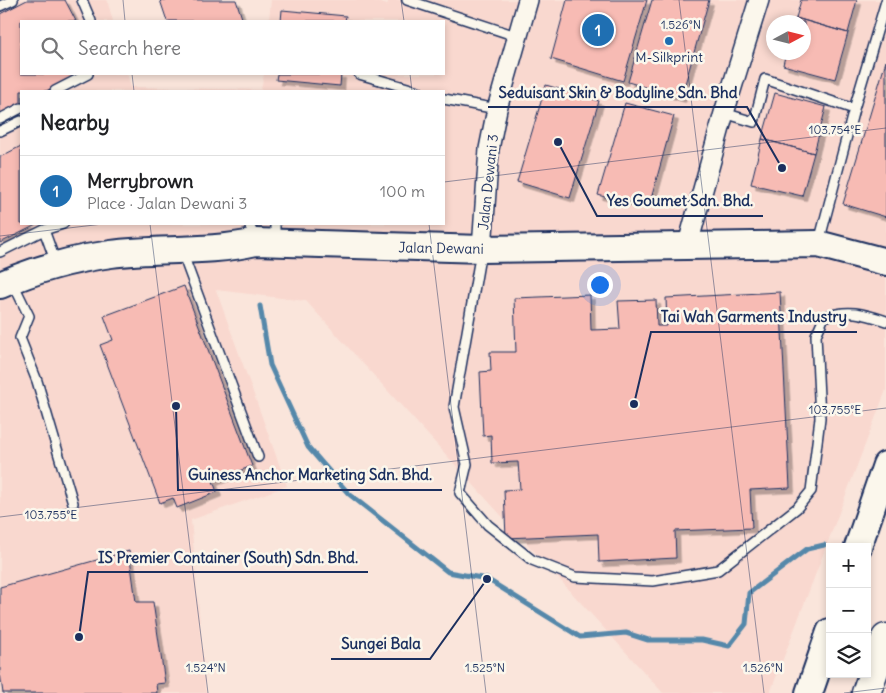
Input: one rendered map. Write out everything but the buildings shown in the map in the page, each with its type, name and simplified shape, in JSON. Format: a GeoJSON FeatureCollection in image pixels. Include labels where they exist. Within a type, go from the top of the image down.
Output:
{"type":"FeatureCollection","features":[{"type":"Feature","properties":{"kind":"highway"},"geometry":{"type":"LineString","coordinates":[[866,693],[886,638]]}},
{"type":"Feature","properties":{"kind":"street","name":"Jalan Dewani 3"},"geometry":{"type":"LineString","coordinates":[[482,249],[489,149],[497,109],[516,36],[528,0]]}},
{"type":"Feature","properties":{"kind":"street"},"geometry":{"type":"LineString","coordinates":[[688,244],[724,113],[759,0]]}},
{"type":"Feature","properties":{"kind":"street","name":"Jalan Dewani"},"geometry":{"type":"LineString","coordinates":[[6,283],[56,266],[110,254],[235,247],[264,233],[356,246],[482,249],[688,244],[818,244],[886,262]]}},
{"type":"Feature","properties":{"kind":"street"},"geometry":{"type":"LineString","coordinates":[[859,543],[886,465]]}},
{"type":"Feature","properties":{"kind":"street"},"geometry":{"type":"LineString","coordinates":[[809,693],[830,633]]}},
{"type":"Feature","properties":{"kind":"lane"},"geometry":{"type":"LineString","coordinates":[[0,6],[13,0]]}},
{"type":"Feature","properties":{"kind":"lane"},"geometry":{"type":"LineString","coordinates":[[82,0],[92,20]]}},
{"type":"Feature","properties":{"kind":"lane"},"geometry":{"type":"LineString","coordinates":[[407,0],[516,36]]}},
{"type":"Feature","properties":{"kind":"lane"},"geometry":{"type":"LineString","coordinates":[[818,244],[854,109],[886,1]]}},
{"type":"Feature","properties":{"kind":"lane"},"geometry":{"type":"LineString","coordinates":[[56,90],[86,75]]}},
{"type":"Feature","properties":{"kind":"lane"},"geometry":{"type":"LineString","coordinates":[[362,75],[415,90]]}},
{"type":"Feature","properties":{"kind":"lane"},"geometry":{"type":"LineString","coordinates":[[724,113],[754,122],[765,80],[854,109]]}},
{"type":"Feature","properties":{"kind":"lane"},"geometry":{"type":"LineString","coordinates":[[445,99],[497,109]]}},
{"type":"Feature","properties":{"kind":"lane"},"geometry":{"type":"LineString","coordinates":[[0,120],[20,109]]}},
{"type":"Feature","properties":{"kind":"lane"},"geometry":{"type":"LineString","coordinates":[[0,131],[20,121]]}},
{"type":"Feature","properties":{"kind":"lane"},"geometry":{"type":"LineString","coordinates":[[0,252],[44,230],[60,225]]}},
{"type":"Feature","properties":{"kind":"lane"},"geometry":{"type":"LineString","coordinates":[[44,230],[56,266]]}},
{"type":"Feature","properties":{"kind":"lane"},"geometry":{"type":"LineString","coordinates":[[482,249],[454,407],[468,464],[460,493],[488,525],[532,560],[575,577],[653,581],[718,570],[797,508],[811,492],[820,418],[816,335],[824,316],[839,312],[854,312],[886,320]]}},
{"type":"Feature","properties":{"kind":"lane"},"geometry":{"type":"LineString","coordinates":[[182,250],[258,458]]}},
{"type":"Feature","properties":{"kind":"lane"},"geometry":{"type":"LineString","coordinates":[[6,283],[29,316],[20,338],[37,381],[73,503]]}},
{"type":"Feature","properties":{"kind":"shaded area"},"geometry":{"type":"Polygon","coordinates":[[[0,0],[107,0],[113,20],[20,20],[20,75],[127,75],[131,87],[261,90],[264,75],[445,75],[445,20],[269,20],[271,0],[371,0],[387,5],[389,0],[886,0],[886,390],[770,693],[663,693],[306,301],[216,290],[287,486],[191,520],[206,693],[0,693],[0,0]]]}},
{"type":"Feature","properties":{"kind":"waterway"},"geometry":{"type":"LineString","coordinates":[[260,306],[270,365],[308,447],[349,494],[448,572],[487,579],[580,637],[626,633],[648,640],[702,640],[729,646],[746,624],[749,593],[807,549],[824,545]]}},
{"type":"Feature","properties":{"kind":"place","name":"Merrybrown"},"geometry":{"type":"Point","coordinates":[598,30]}},
{"type":"Feature","properties":{"kind":"place","name":"M-Silkprint"},"geometry":{"type":"Point","coordinates":[669,41]}},
{"type":"Feature","properties":{"kind":"place","name":"Yes Goumet Sdn. Bhd."},"geometry":{"type":"Point","coordinates":[558,142]}},
{"type":"Feature","properties":{"kind":"place","name":"Seduisant Skin & Bodyline Sdn. Bhd"},"geometry":{"type":"Point","coordinates":[782,168]}},
{"type":"Feature","properties":{"kind":"place","name":"Tai Wah Garments Industry"},"geometry":{"type":"Point","coordinates":[634,404]}},
{"type":"Feature","properties":{"kind":"place","name":"Guiness Anchor Marketing Sdn. Bhd."},"geometry":{"type":"Point","coordinates":[176,406]}},
{"type":"Feature","properties":{"kind":"place","name":"Sungei Bala"},"geometry":{"type":"Point","coordinates":[487,579]}},
{"type":"Feature","properties":{"kind":"place","name":"IS Premier Container (South) Sdn. Bhd."},"geometry":{"type":"Point","coordinates":[79,637]}}]}
